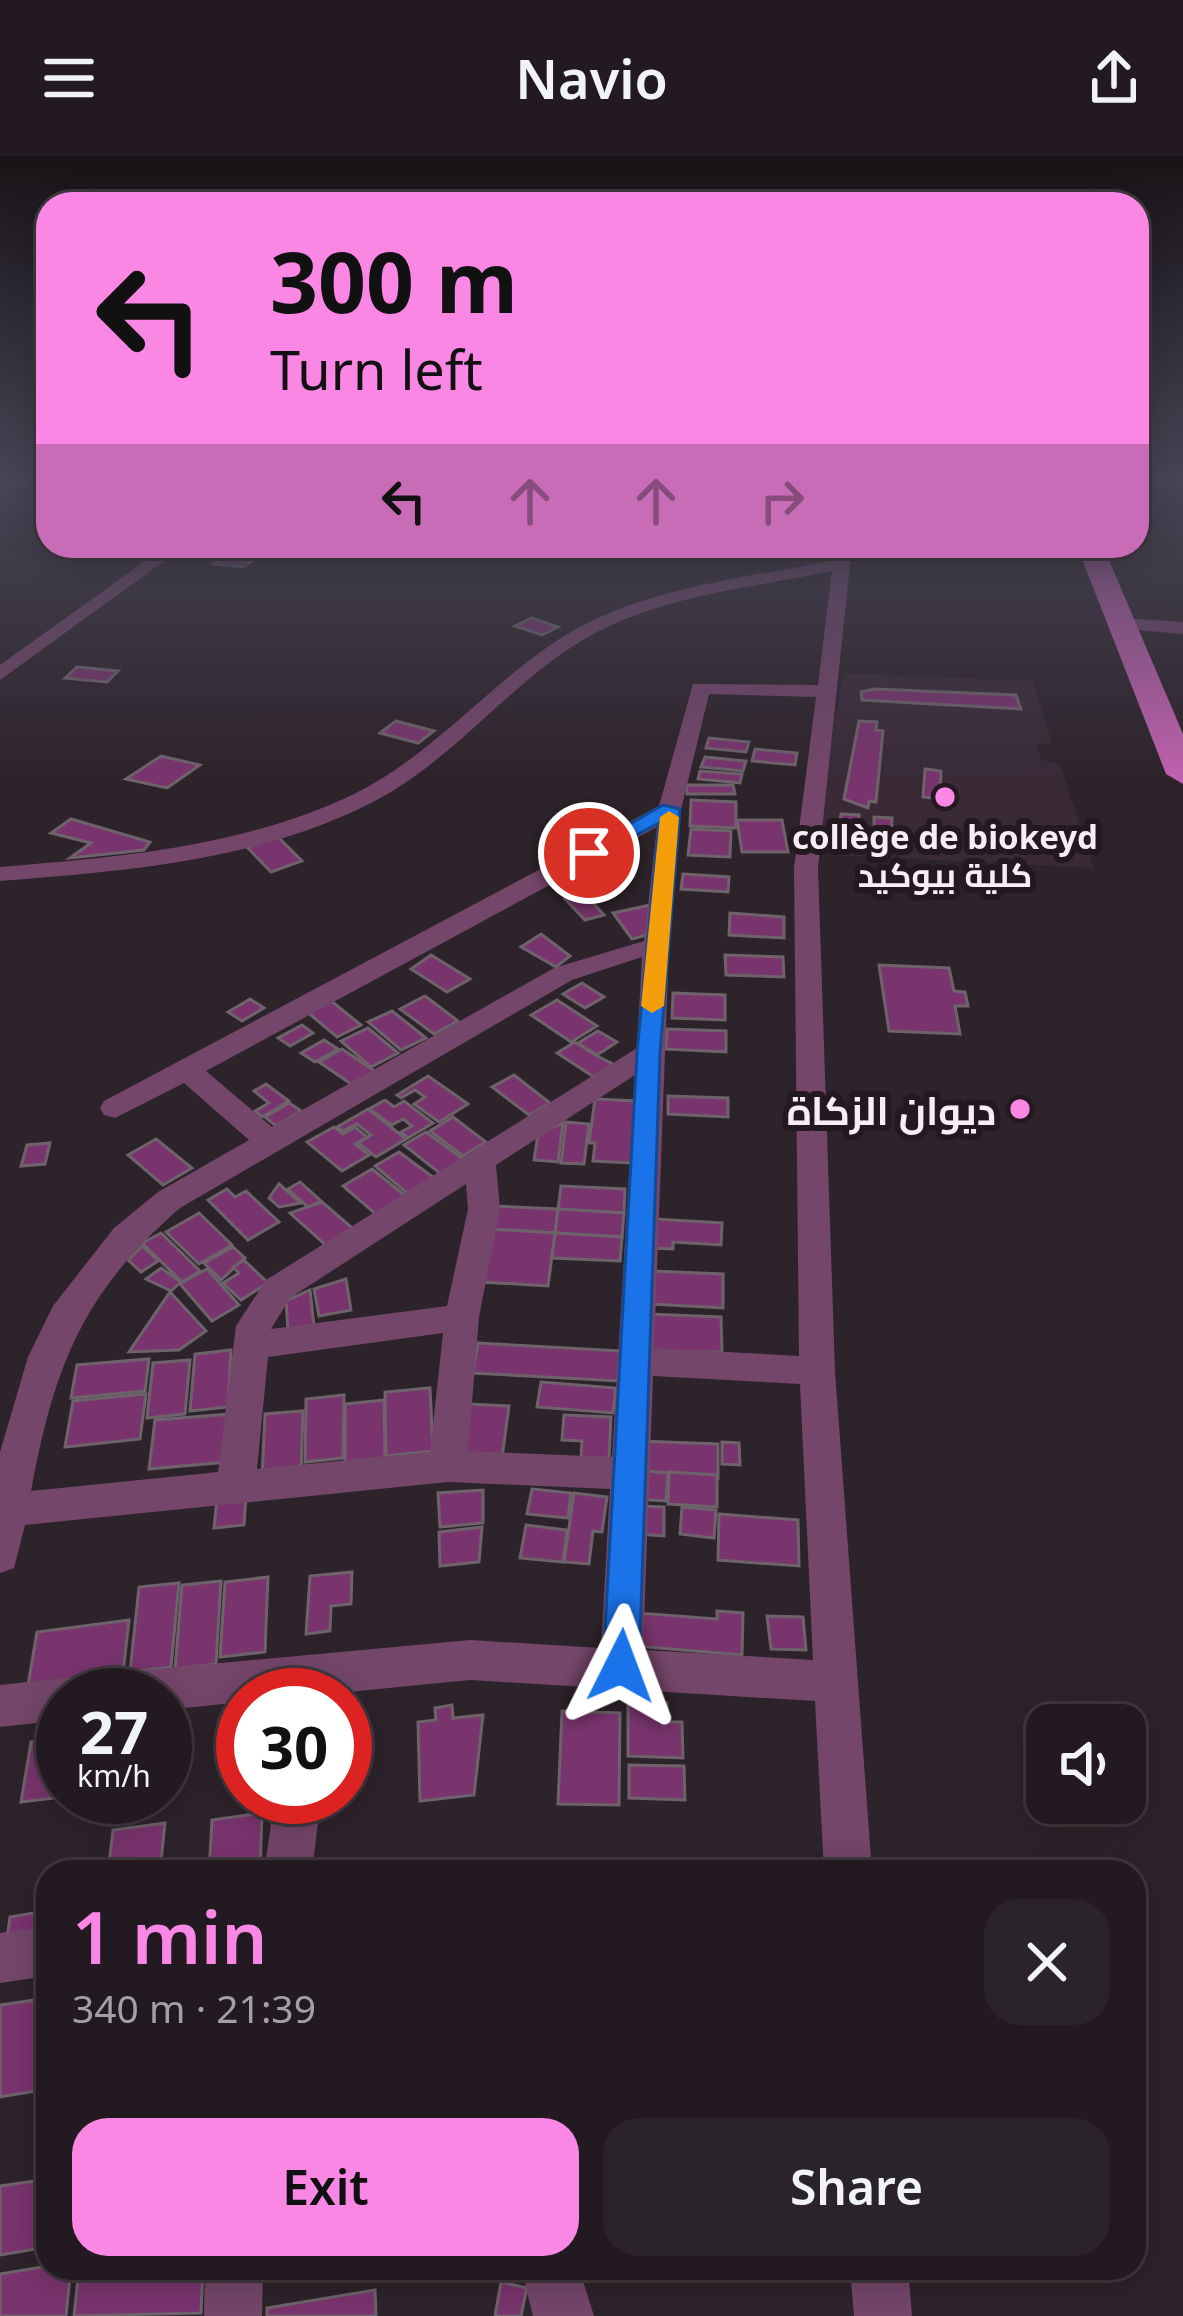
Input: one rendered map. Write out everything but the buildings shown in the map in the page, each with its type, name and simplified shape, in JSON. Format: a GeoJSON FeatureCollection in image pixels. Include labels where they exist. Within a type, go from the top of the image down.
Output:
{"type":"FeatureCollection","features":[{"type":"Feature","properties":{"kind":"main road"},"geometry":{"type":"LineString","coordinates":[[1103,579],[1183,774]]}},
{"type":"Feature","properties":{"kind":"street"},"geometry":{"type":"LineString","coordinates":[[0,674],[132,579]]}},
{"type":"Feature","properties":{"kind":"street"},"geometry":{"type":"LineString","coordinates":[[0,874],[188,855],[318,819],[412,768],[585,631],[639,609],[753,579]]}},
{"type":"Feature","properties":{"kind":"street"},"geometry":{"type":"LineString","coordinates":[[839,579],[806,868],[817,1371],[847,1860]]}},
{"type":"Feature","properties":{"kind":"street"},"geometry":{"type":"LineString","coordinates":[[1121,624],[1183,628]]}},
{"type":"Feature","properties":{"kind":"street"},"geometry":{"type":"LineString","coordinates":[[621,1666],[649,1053],[670,809],[700,688],[825,691]]}},
{"type":"Feature","properties":{"kind":"street"},"geometry":{"type":"LineString","coordinates":[[115,1108],[670,809]]}},
{"type":"Feature","properties":{"kind":"street"},"geometry":{"type":"LineString","coordinates":[[0,1555],[44,1356],[79,1285],[105,1253],[169,1200],[563,974],[616,954],[656,947]]}},
{"type":"Feature","properties":{"kind":"street"},"geometry":{"type":"LineString","coordinates":[[236,1484],[254,1326],[278,1289],[649,1053]]}},
{"type":"Feature","properties":{"kind":"street"},"geometry":{"type":"LineString","coordinates":[[184,1068],[271,1143]]}},
{"type":"Feature","properties":{"kind":"street"},"geometry":{"type":"LineString","coordinates":[[448,1466],[462,1317],[484,1209],[480,1162]]}},
{"type":"Feature","properties":{"kind":"street"},"geometry":{"type":"LineString","coordinates":[[250,1346],[462,1317]]}},
{"type":"Feature","properties":{"kind":"street"},"geometry":{"type":"LineString","coordinates":[[636,1360],[817,1371]]}},
{"type":"Feature","properties":{"kind":"street"},"geometry":{"type":"LineString","coordinates":[[8,1510],[448,1466],[630,1474]]}},
{"type":"Feature","properties":{"kind":"street"},"geometry":{"type":"LineString","coordinates":[[372,1676],[470,1660],[834,1682]]}},
{"type":"Feature","properties":{"kind":"street"},"geometry":{"type":"LineString","coordinates":[[0,1706],[36,1702]]}},
{"type":"Feature","properties":{"kind":"street"},"geometry":{"type":"LineString","coordinates":[[290,1860],[294,1824]]}},
{"type":"Feature","properties":{"kind":"street"},"geometry":{"type":"LineString","coordinates":[[0,1958],[36,1953]]}},
{"type":"Feature","properties":{"kind":"street"},"geometry":{"type":"LineString","coordinates":[[233,2316],[234,2280]]}},
{"type":"Feature","properties":{"kind":"street"},"geometry":{"type":"LineString","coordinates":[[552,2280],[555,2300],[565,2316]]}},
{"type":"Feature","properties":{"kind":"street"},"geometry":{"type":"LineString","coordinates":[[881,2280],[884,2316]]}},
{"type":"Feature","properties":{"kind":"shaded area","name":"collège de biokeyd كلية بيوكيد"},"geometry":{"type":"Polygon","coordinates":[[[844,673],[1032,681],[1052,742],[1036,746],[1042,760],[1060,764],[1094,868],[828,855],[814,829],[844,673]]]}},
{"type":"Feature","properties":{"kind":"slow traffic"},"geometry":{"type":"LineString","coordinates":[[652,1006],[669,817]]}},
{"type":"Feature","properties":{"kind":"place","name":"collège de biokeyd كلية بيوكيد"},"geometry":{"type":"Point","coordinates":[945,797]}},
{"type":"Feature","properties":{"kind":"place","name":"ديوان الزكاة"},"geometry":{"type":"Point","coordinates":[1020,1109]}},
{"type":"Feature","properties":{"kind":"route"},"geometry":{"type":"LineString","coordinates":[[589,853],[670,809],[649,1053],[621,1666]]}}]}
